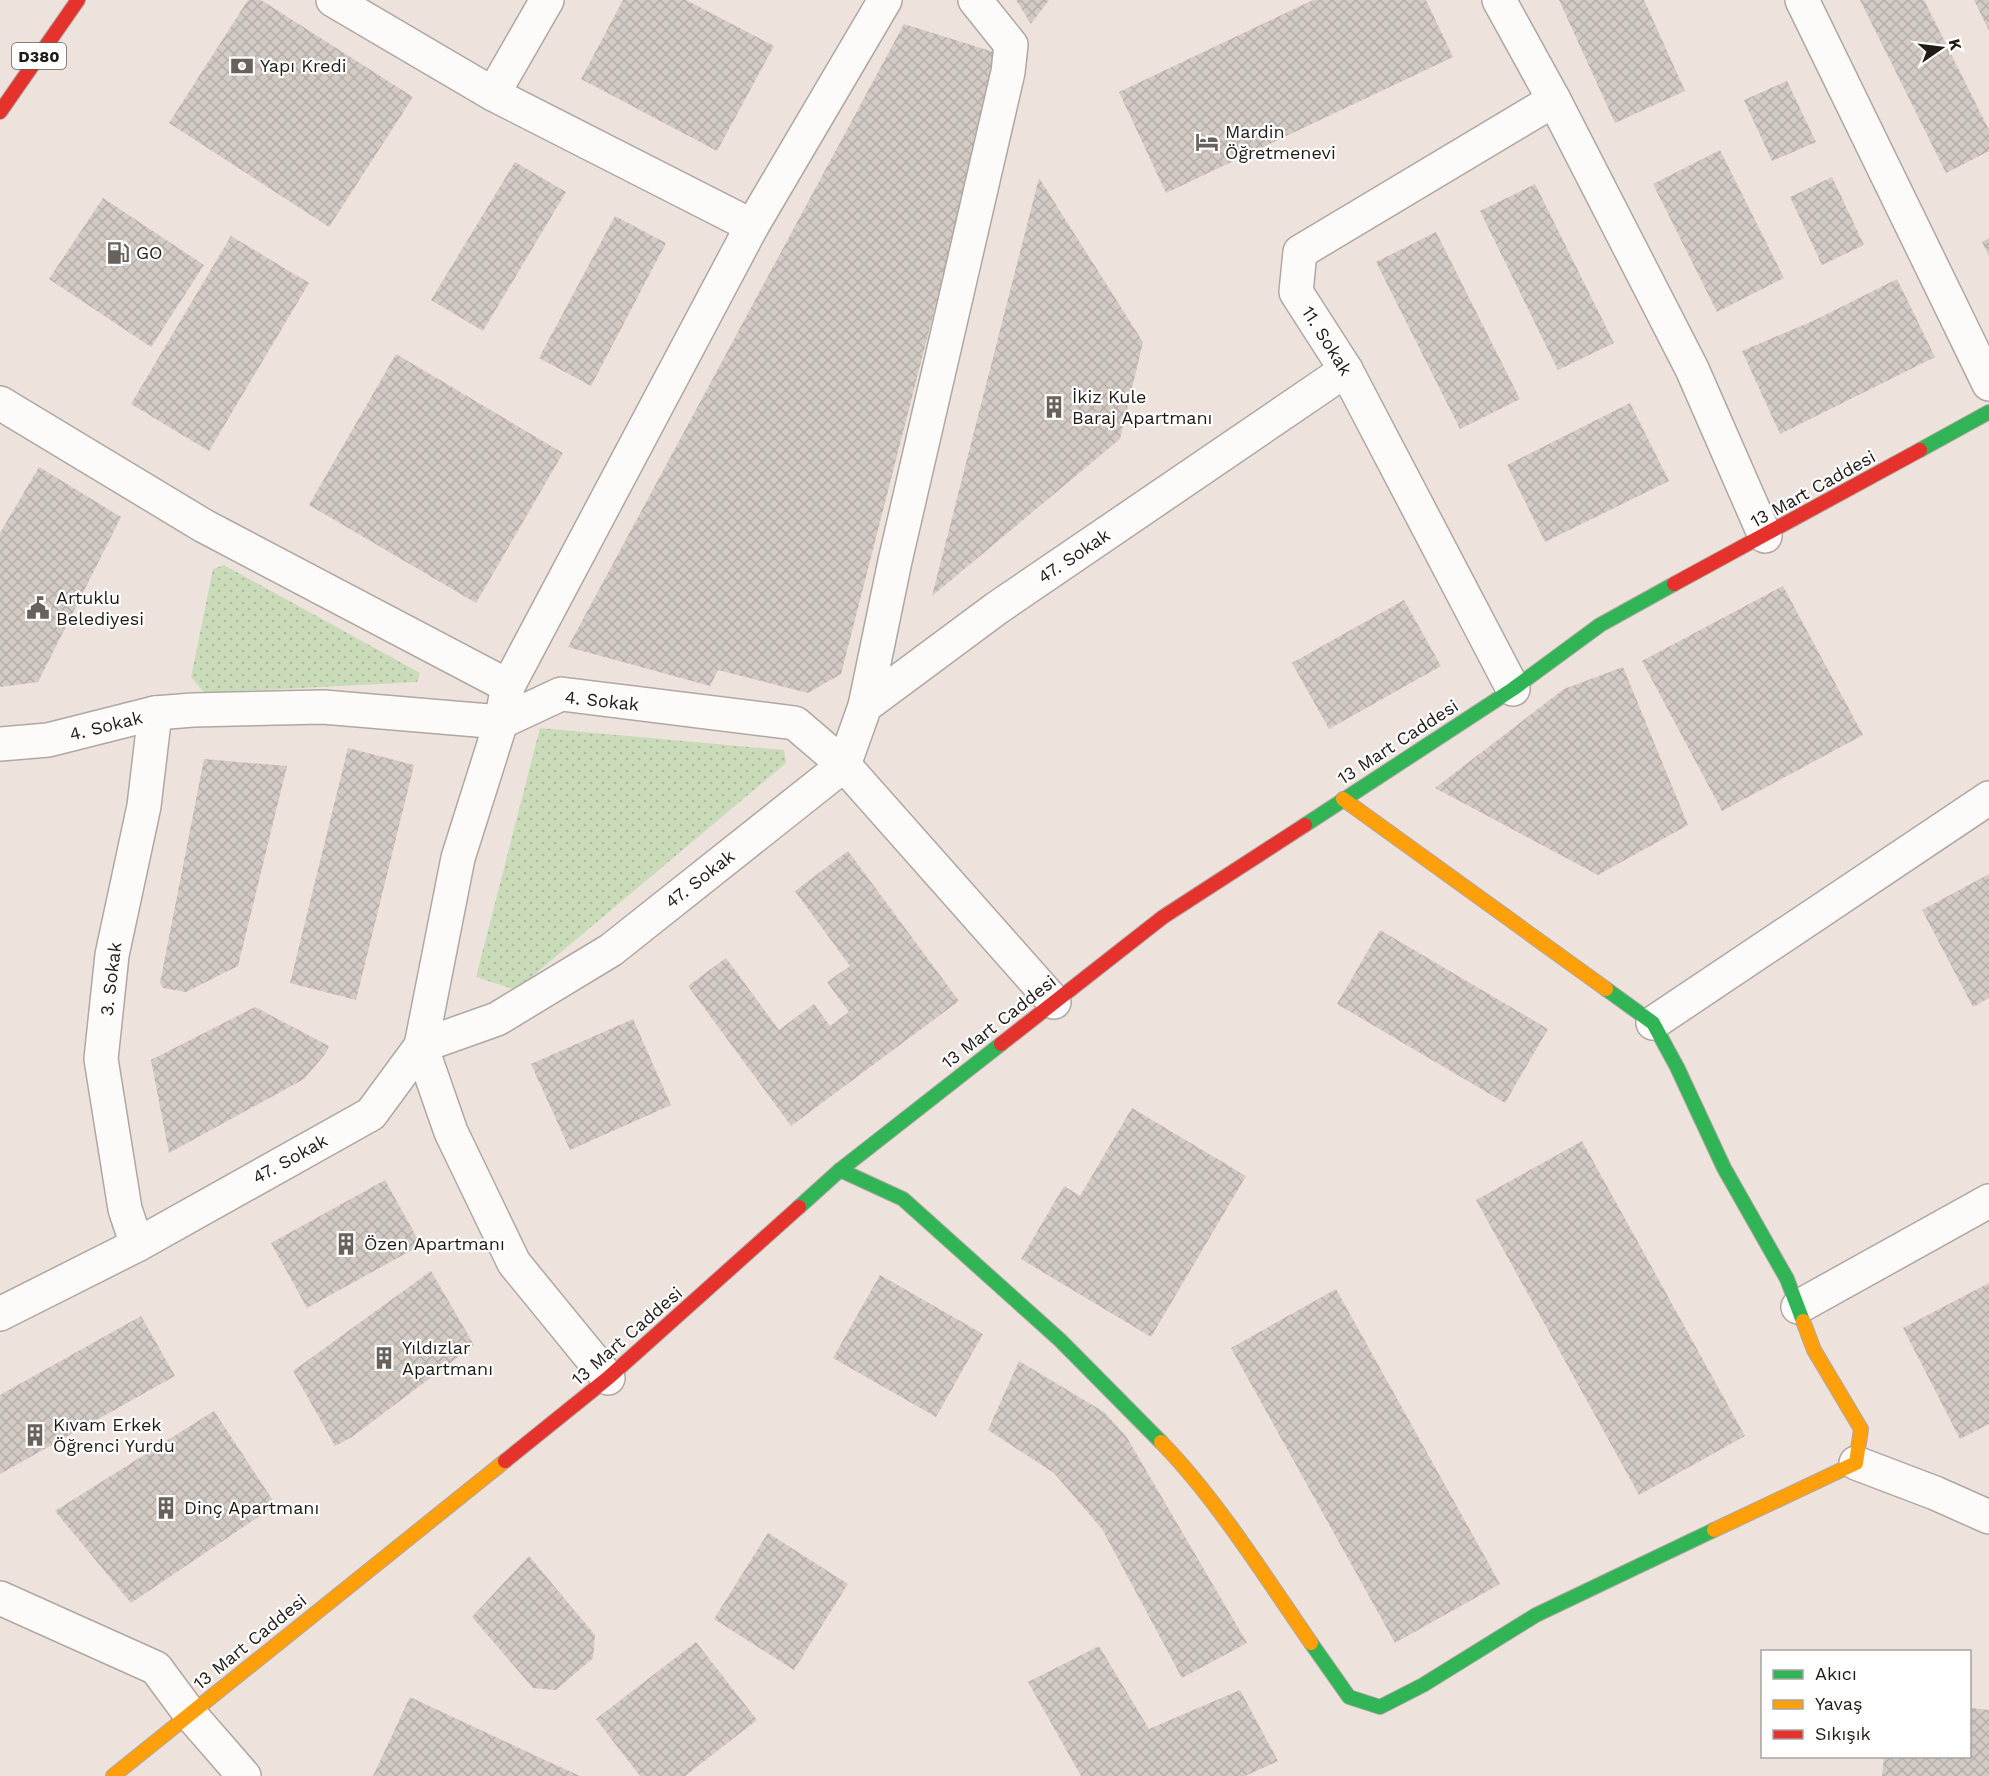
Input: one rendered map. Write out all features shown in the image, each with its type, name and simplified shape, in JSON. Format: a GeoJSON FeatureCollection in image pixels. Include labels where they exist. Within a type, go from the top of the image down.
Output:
{"type":"FeatureCollection","features":[{"type":"Feature","properties":{"kind":"main road","name":"D380"},"geometry":{"type":"LineString","coordinates":[[0,112],[78,0]]}},
{"type":"Feature","properties":{"kind":"main road","name":"13 Mart Caddesi"},"geometry":{"type":"LineString","coordinates":[[113,1776],[608,1378],[840,1170],[1163,917],[1513,689],[1600,625],[1989,412]]}},
{"type":"Feature","properties":{"kind":"main road"},"geometry":{"type":"LineString","coordinates":[[840,1170],[903,1199],[1060,1340],[1176,1457],[1251,1557],[1349,1697],[1380,1707],[1423,1685],[1536,1616],[1856,1463],[1861,1429],[1814,1350],[1787,1279],[1724,1168],[1677,1066],[1653,1023],[1343,800]]}},
{"type":"Feature","properties":{"kind":"street"},"geometry":{"type":"LineString","coordinates":[[333,0],[493,94],[752,226]]}},
{"type":"Feature","properties":{"kind":"street"},"geometry":{"type":"LineString","coordinates":[[493,94],[547,0]]}},
{"type":"Feature","properties":{"kind":"street"},"geometry":{"type":"LineString","coordinates":[[608,1378],[514,1263],[452,1132],[421,1046],[458,858],[501,722],[508,686],[752,226],[885,0]]}},
{"type":"Feature","properties":{"kind":"street"},"geometry":{"type":"LineString","coordinates":[[844,765],[865,706],[895,561],[1008,72],[1011,45],[975,0]]}},
{"type":"Feature","properties":{"kind":"street"},"geometry":{"type":"LineString","coordinates":[[1499,0],[1554,100],[1692,369],[1765,536]]}},
{"type":"Feature","properties":{"kind":"street"},"geometry":{"type":"LineString","coordinates":[[1802,0],[1989,384]]}},
{"type":"Feature","properties":{"kind":"street","name":"11. Sokak"},"geometry":{"type":"LineString","coordinates":[[1513,689],[1346,370],[1296,292],[1300,252],[1554,100]]}},
{"type":"Feature","properties":{"kind":"street","name":"47. Sokak"},"geometry":{"type":"LineString","coordinates":[[865,706],[997,608],[1346,370]]}},
{"type":"Feature","properties":{"kind":"street"},"geometry":{"type":"LineString","coordinates":[[0,403],[204,526],[508,686]]}},
{"type":"Feature","properties":{"kind":"street","name":"4. Sokak"},"geometry":{"type":"LineString","coordinates":[[0,744],[48,740],[155,713],[323,707],[501,722],[561,694],[795,723],[844,765],[1054,1002]]}},
{"type":"Feature","properties":{"kind":"street","name":"3. Sokak"},"geometry":{"type":"LineString","coordinates":[[137,1245],[125,1209],[101,1059],[112,955],[144,806],[155,713]]}},
{"type":"Feature","properties":{"kind":"street","name":"47. Sokak"},"geometry":{"type":"LineString","coordinates":[[0,1314],[137,1245],[371,1113],[421,1046],[497,1019],[611,950],[844,765]]}},
{"type":"Feature","properties":{"kind":"street"},"geometry":{"type":"LineString","coordinates":[[1653,1023],[1989,798]]}},
{"type":"Feature","properties":{"kind":"street"},"geometry":{"type":"LineString","coordinates":[[1798,1307],[1989,1200]]}},
{"type":"Feature","properties":{"kind":"street"},"geometry":{"type":"LineString","coordinates":[[1856,1463],[1935,1493],[1989,1517]]}},
{"type":"Feature","properties":{"kind":"street"},"geometry":{"type":"LineString","coordinates":[[0,1598],[156,1668],[190,1714],[244,1776]]}},
{"type":"Feature","properties":{"kind":"green space"},"geometry":{"type":"Polygon","coordinates":[[[224,565],[420,673],[417,682],[205,693],[191,677],[213,569],[224,565]]]}},
{"type":"Feature","properties":{"kind":"green space"},"geometry":{"type":"Polygon","coordinates":[[[540,728],[784,750],[786,763],[516,990],[476,977],[540,728]]]}},
{"type":"Feature","properties":{"kind":"building"},"geometry":{"type":"Polygon","coordinates":[[[248,0],[261,0],[413,97],[329,227],[169,123],[248,0]]]}},
{"type":"Feature","properties":{"kind":"building"},"geometry":{"type":"Polygon","coordinates":[[[623,0],[686,0],[774,46],[717,151],[581,79],[623,0]]]}},
{"type":"Feature","properties":{"kind":"building"},"geometry":{"type":"Polygon","coordinates":[[[1016,0],[1049,0],[1031,24],[1016,0]]]}},
{"type":"Feature","properties":{"kind":"building","name":"Mardin Öğretmenevi"},"geometry":{"type":"Polygon","coordinates":[[[1313,0],[1426,0],[1453,57],[1166,193],[1119,92],[1313,0]]]}},
{"type":"Feature","properties":{"kind":"building"},"geometry":{"type":"Polygon","coordinates":[[[1559,0],[1644,0],[1685,91],[1615,123],[1559,0]]]}},
{"type":"Feature","properties":{"kind":"building"},"geometry":{"type":"Polygon","coordinates":[[[1860,0],[1924,0],[1989,130],[1989,151],[1946,173],[1860,0]]]}},
{"type":"Feature","properties":{"kind":"building"},"geometry":{"type":"Polygon","coordinates":[[[1974,0],[1989,0],[1989,31],[1974,0]]]}},
{"type":"Feature","properties":{"kind":"building"},"geometry":{"type":"Polygon","coordinates":[[[904,24],[1000,54],[841,674],[808,693],[718,670],[710,686],[568,647],[904,24]]]}},
{"type":"Feature","properties":{"kind":"building"},"geometry":{"type":"Polygon","coordinates":[[[1787,81],[1816,142],[1772,161],[1744,100],[1787,81]]]}},
{"type":"Feature","properties":{"kind":"building"},"geometry":{"type":"Polygon","coordinates":[[[1720,150],[1784,278],[1717,312],[1653,184],[1720,150]]]}},
{"type":"Feature","properties":{"kind":"building"},"geometry":{"type":"Polygon","coordinates":[[[515,162],[566,192],[483,331],[431,300],[515,162]]]}},
{"type":"Feature","properties":{"kind":"building"},"geometry":{"type":"Polygon","coordinates":[[[1832,177],[1864,245],[1822,265],[1790,197],[1832,177]]]}},
{"type":"Feature","properties":{"kind":"building","name":"İkiz Kule Baraj Apartmanı"},"geometry":{"type":"Polygon","coordinates":[[[1039,178],[1143,342],[1120,439],[932,596],[1039,178]]]}},
{"type":"Feature","properties":{"kind":"building"},"geometry":{"type":"Polygon","coordinates":[[[1535,184],[1614,343],[1558,370],[1480,211],[1535,184]]]}},
{"type":"Feature","properties":{"kind":"building"},"geometry":{"type":"Polygon","coordinates":[[[103,198],[204,265],[151,347],[49,279],[103,198]]]}},
{"type":"Feature","properties":{"kind":"building"},"geometry":{"type":"Polygon","coordinates":[[[615,216],[666,243],[591,386],[539,358],[615,216]]]}},
{"type":"Feature","properties":{"kind":"building"},"geometry":{"type":"Polygon","coordinates":[[[1436,232],[1520,399],[1460,429],[1376,262],[1436,232]]]}},
{"type":"Feature","properties":{"kind":"building"},"geometry":{"type":"Polygon","coordinates":[[[231,236],[309,283],[209,451],[131,404],[231,236]]]}},
{"type":"Feature","properties":{"kind":"building"},"geometry":{"type":"Polygon","coordinates":[[[1989,238],[1989,256],[1982,242],[1989,238]]]}},
{"type":"Feature","properties":{"kind":"building"},"geometry":{"type":"Polygon","coordinates":[[[1897,279],[1935,357],[1780,434],[1742,351],[1815,320],[1897,279]]]}},
{"type":"Feature","properties":{"kind":"building"},"geometry":{"type":"Polygon","coordinates":[[[396,354],[563,453],[476,603],[309,505],[396,354]]]}},
{"type":"Feature","properties":{"kind":"building"},"geometry":{"type":"Polygon","coordinates":[[[1630,403],[1669,481],[1545,542],[1507,465],[1630,403]]]}},
{"type":"Feature","properties":{"kind":"building","name":"Artuklu Belediyesi"},"geometry":{"type":"Polygon","coordinates":[[[39,467],[121,517],[38,682],[0,687],[0,533],[39,467]]]}},
{"type":"Feature","properties":{"kind":"building"},"geometry":{"type":"Polygon","coordinates":[[[1783,586],[1863,735],[1722,811],[1642,661],[1783,586]]]}},
{"type":"Feature","properties":{"kind":"building"},"geometry":{"type":"Polygon","coordinates":[[[1404,600],[1441,666],[1329,729],[1292,663],[1404,600]]]}},
{"type":"Feature","properties":{"kind":"building"},"geometry":{"type":"Polygon","coordinates":[[[1623,667],[1688,825],[1598,875],[1435,788],[1564,689],[1623,667]]]}},
{"type":"Feature","properties":{"kind":"building"},"geometry":{"type":"Polygon","coordinates":[[[348,748],[414,765],[356,1000],[290,983],[348,748]]]}},
{"type":"Feature","properties":{"kind":"building"},"geometry":{"type":"Polygon","coordinates":[[[204,759],[287,766],[238,966],[186,992],[163,988],[160,983],[204,759]]]}},
{"type":"Feature","properties":{"kind":"building"},"geometry":{"type":"Polygon","coordinates":[[[848,851],[959,1001],[791,1126],[688,986],[726,958],[779,1030],[814,1004],[830,1026],[849,1012],[827,982],[850,966],[795,891],[848,851]]]}},
{"type":"Feature","properties":{"kind":"building"},"geometry":{"type":"Polygon","coordinates":[[[1989,874],[1989,998],[1973,1007],[1922,910],[1989,874]]]}},
{"type":"Feature","properties":{"kind":"building"},"geometry":{"type":"Polygon","coordinates":[[[1380,930],[1548,1029],[1505,1103],[1337,1004],[1380,930]]]}},
{"type":"Feature","properties":{"kind":"building"},"geometry":{"type":"Polygon","coordinates":[[[255,1007],[329,1046],[326,1053],[304,1079],[169,1153],[151,1060],[255,1007]]]}},
{"type":"Feature","properties":{"kind":"building"},"geometry":{"type":"Polygon","coordinates":[[[633,1019],[671,1105],[570,1150],[531,1064],[633,1019]]]}},
{"type":"Feature","properties":{"kind":"building"},"geometry":{"type":"Polygon","coordinates":[[[1132,1108],[1246,1176],[1151,1337],[1021,1259],[1064,1186],[1080,1196],[1132,1108]]]}},
{"type":"Feature","properties":{"kind":"building"},"geometry":{"type":"Polygon","coordinates":[[[1582,1141],[1745,1436],[1639,1495],[1476,1200],[1582,1141]]]}},
{"type":"Feature","properties":{"kind":"building","name":"Özen Apartmanı"},"geometry":{"type":"Polygon","coordinates":[[[385,1180],[421,1245],[307,1308],[271,1243],[385,1180]]]}},
{"type":"Feature","properties":{"kind":"building","name":"Yıldızlar Apartmanı"},"geometry":{"type":"Polygon","coordinates":[[[431,1271],[474,1345],[352,1437],[335,1446],[293,1371],[431,1271]]]}},
{"type":"Feature","properties":{"kind":"building"},"geometry":{"type":"Polygon","coordinates":[[[880,1275],[983,1334],[936,1417],[833,1358],[880,1275]]]}},
{"type":"Feature","properties":{"kind":"building"},"geometry":{"type":"Polygon","coordinates":[[[1989,1283],[1989,1424],[1960,1439],[1903,1328],[1989,1283]]]}},
{"type":"Feature","properties":{"kind":"building"},"geometry":{"type":"Polygon","coordinates":[[[1336,1289],[1500,1584],[1395,1643],[1231,1348],[1336,1289]]]}},
{"type":"Feature","properties":{"kind":"building","name":"Kıvam Erkek Öğrenci Yurdu"},"geometry":{"type":"Polygon","coordinates":[[[141,1316],[175,1376],[0,1474],[0,1395],[141,1316]]]}},
{"type":"Feature","properties":{"kind":"building"},"geometry":{"type":"Polygon","coordinates":[[[1019,1361],[1104,1412],[1126,1436],[1247,1643],[1182,1678],[1102,1529],[1054,1473],[988,1430],[1019,1361]]]}},
{"type":"Feature","properties":{"kind":"building","name":"Dinç Apartmanı"},"geometry":{"type":"Polygon","coordinates":[[[214,1411],[276,1505],[131,1603],[55,1511],[214,1411]]]}},
{"type":"Feature","properties":{"kind":"building"},"geometry":{"type":"Polygon","coordinates":[[[768,1533],[848,1584],[794,1670],[714,1619],[768,1533]]]}},
{"type":"Feature","properties":{"kind":"building"},"geometry":{"type":"Polygon","coordinates":[[[529,1556],[595,1635],[593,1658],[556,1690],[533,1688],[472,1617],[529,1556]]]}},
{"type":"Feature","properties":{"kind":"building"},"geometry":{"type":"Polygon","coordinates":[[[696,1642],[757,1720],[685,1776],[640,1776],[596,1719],[696,1642]]]}},
{"type":"Feature","properties":{"kind":"building"},"geometry":{"type":"Polygon","coordinates":[[[1099,1646],[1149,1729],[1240,1690],[1278,1761],[1245,1776],[1081,1776],[1028,1682],[1099,1646]]]}},
{"type":"Feature","properties":{"kind":"building"},"geometry":{"type":"Polygon","coordinates":[[[410,1697],[547,1761],[580,1776],[373,1776],[410,1697]]]}},
{"type":"Feature","properties":{"kind":"building"},"geometry":{"type":"Polygon","coordinates":[[[1971,1708],[1989,1710],[1989,1776],[1882,1776],[1884,1758],[1971,1758],[1971,1708]]]}},
{"type":"Feature","properties":{"kind":"traffic: fast"},"geometry":{"type":"LineString","coordinates":[[1920,450],[1989,412]]}},
{"type":"Feature","properties":{"kind":"traffic: fast"},"geometry":{"type":"LineString","coordinates":[[1305,825],[1513,689],[1600,625],[1674,584]]}},
{"type":"Feature","properties":{"kind":"traffic: fast"},"geometry":{"type":"LineString","coordinates":[[1606,989],[1653,1023],[1677,1067],[1724,1168],[1787,1279],[1803,1321]]}},
{"type":"Feature","properties":{"kind":"traffic: fast"},"geometry":{"type":"LineString","coordinates":[[799,1207],[840,1170],[1001,1044]]}},
{"type":"Feature","properties":{"kind":"traffic: fast"},"geometry":{"type":"LineString","coordinates":[[840,1170],[903,1199],[1060,1340],[1161,1442]]}},
{"type":"Feature","properties":{"kind":"traffic: fast"},"geometry":{"type":"LineString","coordinates":[[1311,1643],[1349,1697],[1380,1707],[1423,1685],[1536,1615],[1714,1530]]}},
{"type":"Feature","properties":{"kind":"traffic: slow"},"geometry":{"type":"LineString","coordinates":[[1343,799],[1606,989]]}},
{"type":"Feature","properties":{"kind":"traffic: slow"},"geometry":{"type":"LineString","coordinates":[[1714,1530],[1856,1463],[1861,1429],[1814,1350],[1803,1321]]}},
{"type":"Feature","properties":{"kind":"traffic: slow"},"geometry":{"type":"LineString","coordinates":[[1161,1442],[1221,1513],[1311,1643]]}},
{"type":"Feature","properties":{"kind":"traffic: slow"},"geometry":{"type":"LineString","coordinates":[[113,1776],[505,1461]]}},
{"type":"Feature","properties":{"kind":"traffic: jam"},"geometry":{"type":"LineString","coordinates":[[0,112],[78,0]]}},
{"type":"Feature","properties":{"kind":"traffic: jam"},"geometry":{"type":"LineString","coordinates":[[1674,584],[1920,450]]}},
{"type":"Feature","properties":{"kind":"traffic: jam"},"geometry":{"type":"LineString","coordinates":[[1001,1044],[1163,917],[1305,825]]}},
{"type":"Feature","properties":{"kind":"traffic: jam"},"geometry":{"type":"LineString","coordinates":[[505,1461],[608,1378],[799,1207]]}},
{"type":"Feature","properties":{"kind":"place","name":"Yapı Kredi"},"geometry":{"type":"Point","coordinates":[242,66]}},
{"type":"Feature","properties":{"kind":"place","name":"Mardin Öğretmenevi"},"geometry":{"type":"Point","coordinates":[1207,142]}},
{"type":"Feature","properties":{"kind":"place","name":"GO"},"geometry":{"type":"Point","coordinates":[118,253]}},
{"type":"Feature","properties":{"kind":"place","name":"İkiz Kule Baraj Apartmanı"},"geometry":{"type":"Point","coordinates":[1054,407]}},
{"type":"Feature","properties":{"kind":"place","name":"Artuklu Belediyesi"},"geometry":{"type":"Point","coordinates":[38,608]}},
{"type":"Feature","properties":{"kind":"place","name":"Özen Apartmanı"},"geometry":{"type":"Point","coordinates":[346,1244]}},
{"type":"Feature","properties":{"kind":"place","name":"Yıldızlar Apartmanı"},"geometry":{"type":"Point","coordinates":[384,1358]}},
{"type":"Feature","properties":{"kind":"place","name":"Kıvam Erkek Öğrenci Yurdu"},"geometry":{"type":"Point","coordinates":[35,1435]}},
{"type":"Feature","properties":{"kind":"place","name":"Dinç Apartmanı"},"geometry":{"type":"Point","coordinates":[166,1508]}}]}
